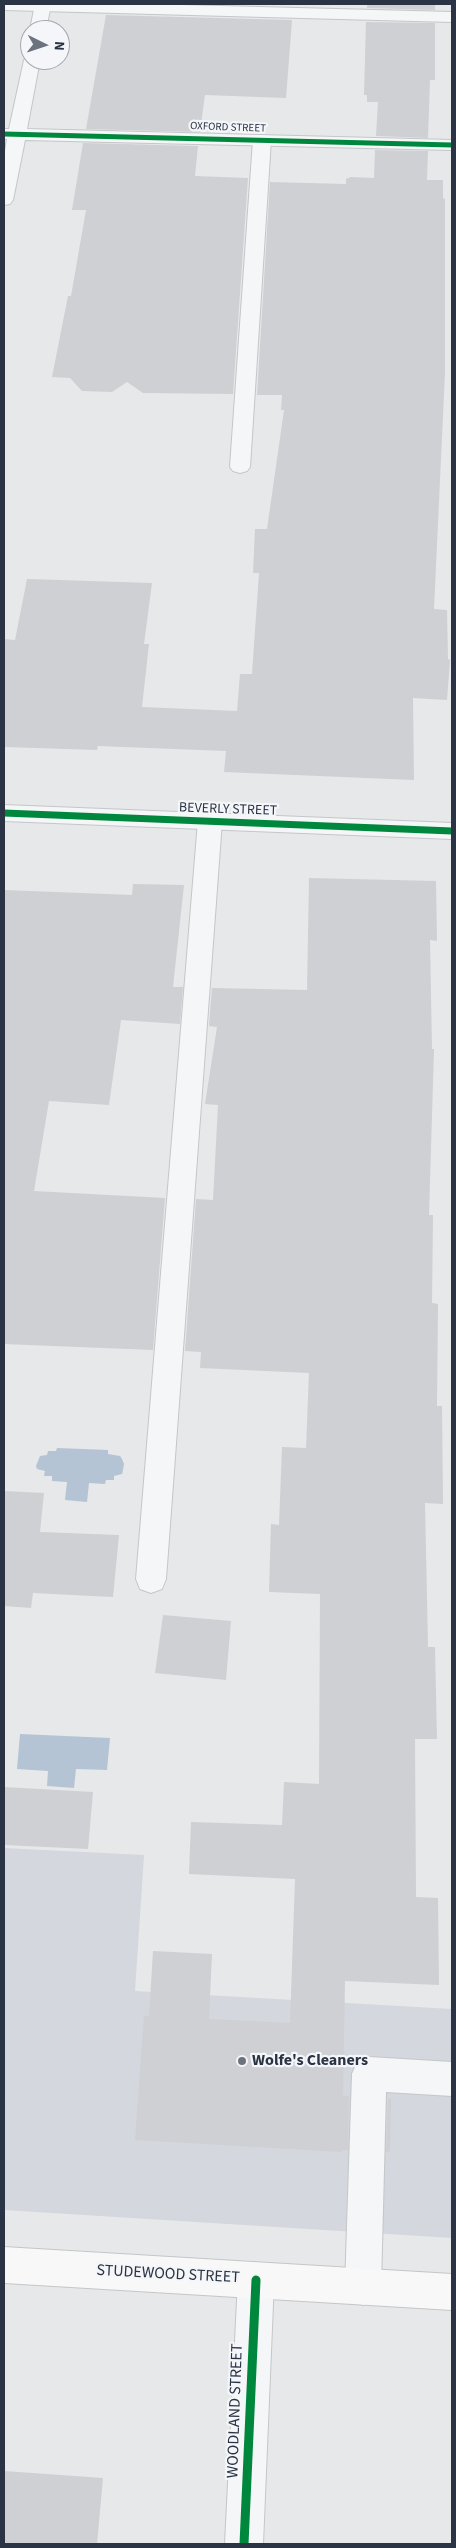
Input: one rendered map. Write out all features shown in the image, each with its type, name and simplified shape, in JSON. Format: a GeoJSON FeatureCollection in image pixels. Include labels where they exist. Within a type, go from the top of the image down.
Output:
{"type":"FeatureCollection","features":[{"type":"Feature","properties":{"kind":"main road","name":"STUDEWOOD STREET"},"geometry":{"type":"LineString","coordinates":[[4,2265],[452,2292]]}},
{"type":"Feature","properties":{"kind":"street"},"geometry":{"type":"LineString","coordinates":[[4,5],[452,17]]}},
{"type":"Feature","properties":{"kind":"street"},"geometry":{"type":"LineString","coordinates":[[40,20],[42,5]]}},
{"type":"Feature","properties":{"kind":"street"},"geometry":{"type":"LineString","coordinates":[[4,200],[11,134],[29,70]]}},
{"type":"Feature","properties":{"kind":"street","name":"OXFORD STREET"},"geometry":{"type":"LineString","coordinates":[[11,134],[452,145]]}},
{"type":"Feature","properties":{"kind":"street"},"geometry":{"type":"LineString","coordinates":[[240,467],[262,140]]}},
{"type":"Feature","properties":{"kind":"street","name":"BEVERLY STREET"},"geometry":{"type":"LineString","coordinates":[[4,813],[452,831]]}},
{"type":"Feature","properties":{"kind":"street"},"geometry":{"type":"LineString","coordinates":[[151,1579],[210,821]]}},
{"type":"Feature","properties":{"kind":"street"},"geometry":{"type":"LineString","coordinates":[[363,2287],[369,2074],[452,2079]]}},
{"type":"Feature","properties":{"kind":"street","name":"WOODLAND STREET"},"geometry":{"type":"LineString","coordinates":[[244,2544],[256,2280]]}},
{"type":"Feature","properties":{"kind":"shaded area"},"geometry":{"type":"Polygon","coordinates":[[[4,1848],[144,1855],[135,1991],[452,2009],[452,2238],[4,2210],[4,1848]]]}},
{"type":"Feature","properties":{"kind":"water"},"geometry":{"type":"Polygon","coordinates":[[[57,1448],[108,1450],[108,1454],[120,1456],[122,1459],[124,1464],[122,1474],[114,1476],[114,1480],[106,1480],[105,1484],[89,1483],[87,1502],[65,1500],[67,1482],[52,1481],[52,1476],[44,1476],[45,1471],[37,1469],[36,1466],[40,1456],[47,1455],[48,1451],[56,1451],[57,1448]]]}},
{"type":"Feature","properties":{"kind":"water"},"geometry":{"type":"Polygon","coordinates":[[[20,1734],[110,1738],[107,1770],[76,1769],[74,1788],[47,1786],[48,1771],[17,1769],[20,1734]]]}},
{"type":"Feature","properties":{"kind":"building"},"geometry":{"type":"Polygon","coordinates":[[[367,4],[435,4],[435,10],[367,8],[367,4]]]}},
{"type":"Feature","properties":{"kind":"building"},"geometry":{"type":"Polygon","coordinates":[[[106,15],[292,20],[286,98],[205,95],[200,132],[86,129],[106,15]]]}},
{"type":"Feature","properties":{"kind":"building"},"geometry":{"type":"Polygon","coordinates":[[[366,22],[435,23],[435,80],[430,80],[428,138],[376,136],[378,102],[367,102],[367,95],[364,95],[366,22]]]}},
{"type":"Feature","properties":{"kind":"building"},"geometry":{"type":"Polygon","coordinates":[[[83,143],[198,146],[195,176],[248,178],[233,394],[143,393],[127,382],[112,392],[82,391],[70,378],[52,377],[68,296],[71,296],[86,210],[72,210],[83,143]]]}},
{"type":"Feature","properties":{"kind":"building"},"geometry":{"type":"Polygon","coordinates":[[[375,150],[428,151],[427,180],[443,180],[443,198],[445,199],[445,373],[434,609],[447,610],[448,659],[450,660],[447,700],[413,698],[414,780],[224,772],[226,751],[98,746],[97,750],[4,747],[4,639],[15,640],[27,579],[152,583],[144,644],[149,644],[142,707],[237,711],[240,674],[252,674],[259,573],[253,573],[255,529],[267,529],[284,410],[281,410],[282,395],[257,395],[270,182],[346,184],[346,179],[351,177],[374,178],[375,150]]]}},
{"type":"Feature","properties":{"kind":"building"},"geometry":{"type":"Polygon","coordinates":[[[309,878],[436,881],[437,941],[430,940],[432,1049],[434,1049],[429,1215],[433,1215],[432,1303],[438,1304],[437,1406],[442,1406],[443,1504],[425,1503],[428,1647],[435,1647],[437,1739],[415,1739],[416,1897],[438,1898],[439,1985],[345,1981],[343,2096],[349,2096],[348,2150],[342,2150],[342,2152],[135,2140],[144,2016],[149,2016],[153,1951],[212,1954],[209,2019],[290,2023],[295,1879],[189,1874],[191,1822],[282,1825],[284,1782],[319,1784],[320,1594],[269,1592],[271,1524],[279,1525],[282,1447],[306,1448],[309,1373],[200,1368],[201,1352],[185,1351],[196,1199],[213,1200],[218,1105],[205,1104],[217,1027],[209,1026],[212,988],[307,990],[309,878]]]}},
{"type":"Feature","properties":{"kind":"building"},"geometry":{"type":"Polygon","coordinates":[[[133,884],[184,885],[173,987],[183,987],[180,1024],[121,1020],[109,1105],[49,1101],[34,1191],[165,1198],[153,1350],[4,1344],[4,890],[132,895],[133,884]]]}},
{"type":"Feature","properties":{"kind":"building"},"geometry":{"type":"Polygon","coordinates":[[[4,1491],[44,1493],[40,1532],[119,1535],[113,1597],[33,1593],[31,1608],[4,1606],[4,1491]]]}},
{"type":"Feature","properties":{"kind":"building"},"geometry":{"type":"Polygon","coordinates":[[[163,1615],[231,1621],[226,1680],[155,1673],[163,1615]]]}},
{"type":"Feature","properties":{"kind":"building"},"geometry":{"type":"Polygon","coordinates":[[[4,1787],[93,1792],[88,1849],[4,1845],[4,1787]]]}},
{"type":"Feature","properties":{"kind":"building"},"geometry":{"type":"Polygon","coordinates":[[[388,2098],[391,2099],[390,2152],[386,2152],[388,2098]]]}},
{"type":"Feature","properties":{"kind":"building"},"geometry":{"type":"Polygon","coordinates":[[[4,2471],[103,2478],[97,2544],[4,2544],[4,2471]]]}},
{"type":"Feature","properties":{"kind":"cycle path"},"geometry":{"type":"LineString","coordinates":[[4,134],[452,145]]}},
{"type":"Feature","properties":{"kind":"cycle path"},"geometry":{"type":"LineString","coordinates":[[4,813],[452,831]]}},
{"type":"Feature","properties":{"kind":"cycle path"},"geometry":{"type":"LineString","coordinates":[[244,2544],[256,2280]]}},
{"type":"Feature","properties":{"kind":"place","name":"Wolfe's Cleaners"},"geometry":{"type":"Point","coordinates":[242,2061]}}]}
